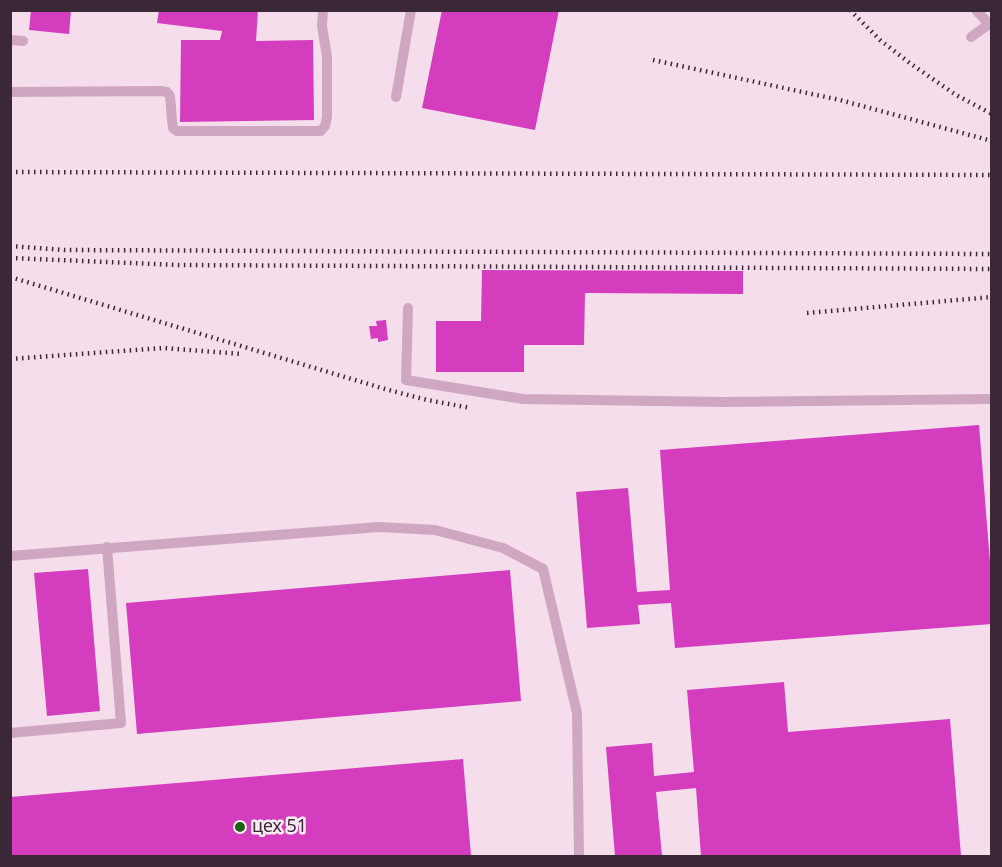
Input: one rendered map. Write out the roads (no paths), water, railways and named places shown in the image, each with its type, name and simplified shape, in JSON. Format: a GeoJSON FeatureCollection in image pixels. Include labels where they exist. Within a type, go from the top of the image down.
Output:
{"type":"FeatureCollection","features":[{"type":"Feature","properties":{"kind":"lane"},"geometry":{"type":"LineString","coordinates":[[10,92],[161,91],[167,92],[170,96],[173,128],[177,131],[321,131],[327,117],[327,57],[322,26],[324,10]]}},
{"type":"Feature","properties":{"kind":"lane"},"geometry":{"type":"LineString","coordinates":[[396,97],[411,10]]}},
{"type":"Feature","properties":{"kind":"lane"},"geometry":{"type":"LineString","coordinates":[[970,37],[990,23],[976,10]]}},
{"type":"Feature","properties":{"kind":"lane"},"geometry":{"type":"LineString","coordinates":[[10,40],[23,41]]}},
{"type":"Feature","properties":{"kind":"lane"},"geometry":{"type":"LineString","coordinates":[[408,308],[406,380],[523,399],[723,402],[992,399]]}},
{"type":"Feature","properties":{"kind":"lane"},"geometry":{"type":"LineString","coordinates":[[10,555],[390,528],[435,530],[503,548],[543,569],[577,713],[579,856]]}},
{"type":"Feature","properties":{"kind":"lane"},"geometry":{"type":"LineString","coordinates":[[10,733],[121,723],[107,547]]}},
{"type":"Feature","properties":{"kind":"railway"},"geometry":{"type":"LineString","coordinates":[[850,10],[880,40],[911,64],[956,95],[992,114]]}},
{"type":"Feature","properties":{"kind":"railway"},"geometry":{"type":"LineString","coordinates":[[653,60],[840,100],[992,141]]}},
{"type":"Feature","properties":{"kind":"railway"},"geometry":{"type":"LineString","coordinates":[[10,172],[992,175]]}},
{"type":"Feature","properties":{"kind":"railway"},"geometry":{"type":"LineString","coordinates":[[10,246],[64,250],[992,254]]}},
{"type":"Feature","properties":{"kind":"railway"},"geometry":{"type":"LineString","coordinates":[[10,258],[178,265],[992,269]]}},
{"type":"Feature","properties":{"kind":"railway"},"geometry":{"type":"LineString","coordinates":[[10,277],[385,389],[471,408]]}},
{"type":"Feature","properties":{"kind":"railway"},"geometry":{"type":"LineString","coordinates":[[807,313],[992,297]]}},
{"type":"Feature","properties":{"kind":"railway"},"geometry":{"type":"LineString","coordinates":[[10,359],[163,348],[242,354]]}},
{"type":"Feature","properties":{"kind":"place","name":"цех 51"},"geometry":{"type":"Point","coordinates":[240,827]}}]}
